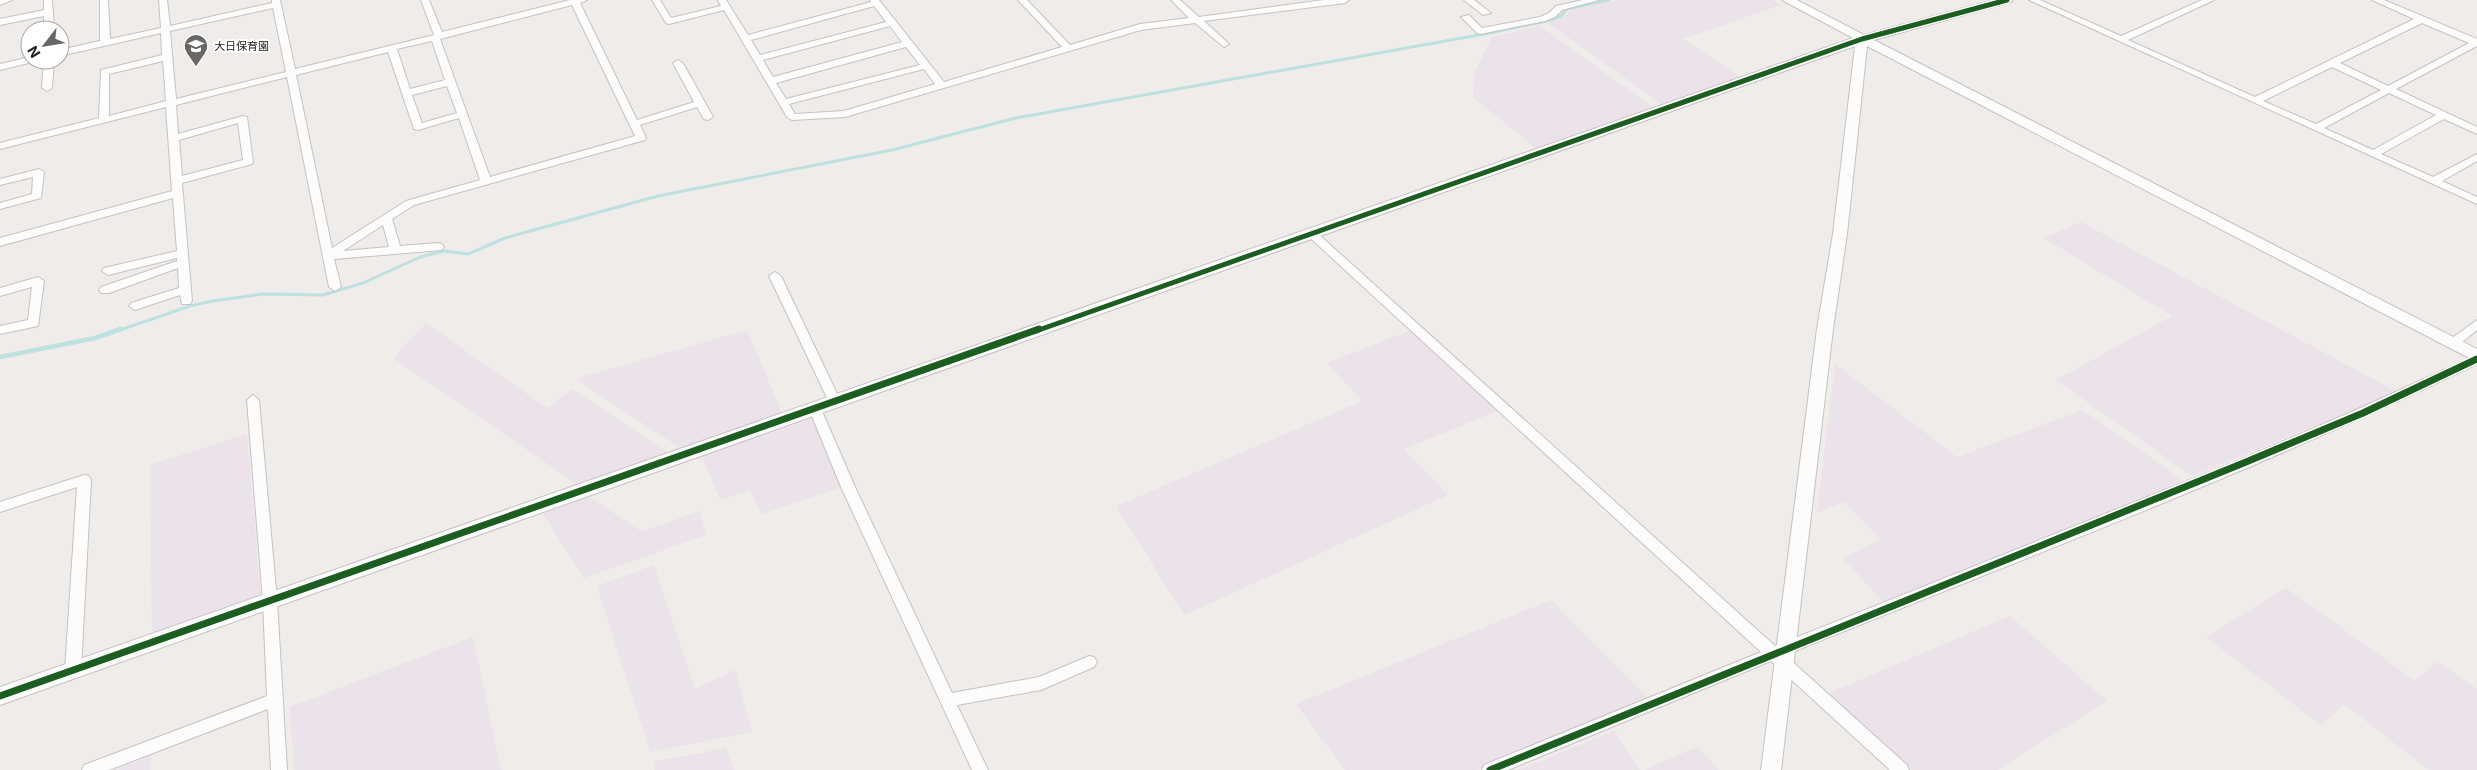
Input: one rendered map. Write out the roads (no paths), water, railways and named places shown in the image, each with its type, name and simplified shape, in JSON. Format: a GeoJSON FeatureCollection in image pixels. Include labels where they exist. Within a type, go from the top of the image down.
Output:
{"type":"FeatureCollection","features":[{"type":"Feature","properties":{"kind":"street"},"geometry":{"type":"LineString","coordinates":[[0,2],[8,0]]}},
{"type":"Feature","properties":{"kind":"street"},"geometry":{"type":"LineString","coordinates":[[48,0],[48,20]]}},
{"type":"Feature","properties":{"kind":"street"},"geometry":{"type":"LineString","coordinates":[[104,0],[105,43]]}},
{"type":"Feature","properties":{"kind":"street"},"geometry":{"type":"LineString","coordinates":[[136,306],[185,295],[179,193],[163,0]]}},
{"type":"Feature","properties":{"kind":"street"},"geometry":{"type":"LineString","coordinates":[[425,0],[486,182]]}},
{"type":"Feature","properties":{"kind":"street"},"geometry":{"type":"LineString","coordinates":[[656,0],[669,22],[724,4],[792,117],[845,114],[1140,27],[1324,1],[1345,0]]}},
{"type":"Feature","properties":{"kind":"street"},"geometry":{"type":"LineString","coordinates":[[1022,0],[1068,48]]}},
{"type":"Feature","properties":{"kind":"street"},"geometry":{"type":"LineString","coordinates":[[1174,0],[1224,44]]}},
{"type":"Feature","properties":{"kind":"street"},"geometry":{"type":"LineString","coordinates":[[1468,0],[1486,13],[1466,17],[1480,32],[1542,19],[1552,15],[1559,8],[1595,0]]}},
{"type":"Feature","properties":{"kind":"street"},"geometry":{"type":"LineString","coordinates":[[1788,0],[2477,358]]}},
{"type":"Feature","properties":{"kind":"street"},"geometry":{"type":"LineString","coordinates":[[0,696],[1862,39],[2007,0]]}},
{"type":"Feature","properties":{"kind":"street"},"geometry":{"type":"LineString","coordinates":[[2033,0],[2477,201]]}},
{"type":"Feature","properties":{"kind":"street"},"geometry":{"type":"LineString","coordinates":[[2122,39],[2210,0]]}},
{"type":"Feature","properties":{"kind":"street"},"geometry":{"type":"LineString","coordinates":[[2376,0],[2477,42]]}},
{"type":"Feature","properties":{"kind":"street"},"geometry":{"type":"LineString","coordinates":[[0,146],[577,1],[642,138],[410,203],[328,256]]}},
{"type":"Feature","properties":{"kind":"street"},"geometry":{"type":"LineString","coordinates":[[745,39],[876,1],[941,85]]}},
{"type":"Feature","properties":{"kind":"street"},"geometry":{"type":"LineString","coordinates":[[70,51],[165,30],[276,2],[335,287]]}},
{"type":"Feature","properties":{"kind":"street"},"geometry":{"type":"LineString","coordinates":[[0,22],[48,12]]}},
{"type":"Feature","properties":{"kind":"street"},"geometry":{"type":"LineString","coordinates":[[2257,100],[2422,19]]}},
{"type":"Feature","properties":{"kind":"street"},"geometry":{"type":"LineString","coordinates":[[758,59],[892,23]]}},
{"type":"Feature","properties":{"kind":"street"},"geometry":{"type":"LineString","coordinates":[[1771,770],[1780,655],[1840,234],[1862,39]]}},
{"type":"Feature","properties":{"kind":"street"},"geometry":{"type":"LineString","coordinates":[[2317,128],[2477,42]]}},
{"type":"Feature","properties":{"kind":"street"},"geometry":{"type":"LineString","coordinates":[[771,81],[908,43]]}},
{"type":"Feature","properties":{"kind":"street"},"geometry":{"type":"LineString","coordinates":[[392,48],[418,127],[462,114]]}},
{"type":"Feature","properties":{"kind":"street"},"geometry":{"type":"LineString","coordinates":[[104,120],[104,72],[167,57]]}},
{"type":"Feature","properties":{"kind":"street"},"geometry":{"type":"LineString","coordinates":[[0,67],[20,62]]}},
{"type":"Feature","properties":{"kind":"street"},"geometry":{"type":"LineString","coordinates":[[678,63],[708,116]]}},
{"type":"Feature","properties":{"kind":"street"},"geometry":{"type":"LineString","coordinates":[[2332,63],[2477,131]]}},
{"type":"Feature","properties":{"kind":"street"},"geometry":{"type":"LineString","coordinates":[[784,102],[926,66]]}},
{"type":"Feature","properties":{"kind":"street"},"geometry":{"type":"LineString","coordinates":[[47,88],[48,70]]}},
{"type":"Feature","properties":{"kind":"street"},"geometry":{"type":"LineString","coordinates":[[407,93],[451,82]]}},
{"type":"Feature","properties":{"kind":"street"},"geometry":{"type":"LineString","coordinates":[[634,124],[700,103]]}},
{"type":"Feature","properties":{"kind":"street"},"geometry":{"type":"LineString","coordinates":[[2373,154],[2444,115]]}},
{"type":"Feature","properties":{"kind":"street"},"geometry":{"type":"LineString","coordinates":[[174,138],[243,119],[248,162],[178,181]]}},
{"type":"Feature","properties":{"kind":"street"},"geometry":{"type":"LineString","coordinates":[[2434,181],[2477,157]]}},
{"type":"Feature","properties":{"kind":"street"},"geometry":{"type":"LineString","coordinates":[[0,182],[39,172],[37,196],[0,206]]}},
{"type":"Feature","properties":{"kind":"street"},"geometry":{"type":"LineString","coordinates":[[0,242],[179,193]]}},
{"type":"Feature","properties":{"kind":"street"},"geometry":{"type":"LineString","coordinates":[[386,218],[396,250]]}},
{"type":"Feature","properties":{"kind":"street"},"geometry":{"type":"LineString","coordinates":[[1312,234],[1780,655],[1901,770]]}},
{"type":"Feature","properties":{"kind":"street"},"geometry":{"type":"LineString","coordinates":[[328,256],[438,248]]}},
{"type":"Feature","properties":{"kind":"street"},"geometry":{"type":"LineString","coordinates":[[108,272],[182,258]]}},
{"type":"Feature","properties":{"kind":"street"},"geometry":{"type":"LineString","coordinates":[[105,290],[182,258]]}},
{"type":"Feature","properties":{"kind":"street"},"geometry":{"type":"LineString","coordinates":[[775,276],[836,402]]}},
{"type":"Feature","properties":{"kind":"street"},"geometry":{"type":"LineString","coordinates":[[0,292],[38,281],[34,323],[0,330]]}},
{"type":"Feature","properties":{"kind":"street"},"geometry":{"type":"LineString","coordinates":[[2452,344],[2477,324]]}},
{"type":"Feature","properties":{"kind":"street"},"geometry":{"type":"LineString","coordinates":[[1490,770],[1780,655],[2196,484],[2407,394],[2477,358]]}},
{"type":"Feature","properties":{"kind":"street"},"geometry":{"type":"LineString","coordinates":[[253,400],[270,601],[279,770]]}},
{"type":"Feature","properties":{"kind":"street"},"geometry":{"type":"LineString","coordinates":[[815,409],[848,487],[980,770]]}},
{"type":"Feature","properties":{"kind":"street"},"geometry":{"type":"LineString","coordinates":[[0,507],[84,480],[73,670]]}},
{"type":"Feature","properties":{"kind":"street"},"geometry":{"type":"LineString","coordinates":[[947,700],[1041,684],[1090,662]]}},
{"type":"Feature","properties":{"kind":"street"},"geometry":{"type":"LineString","coordinates":[[90,770],[275,700]]}},
{"type":"Feature","properties":{"kind":"waterway"},"geometry":{"type":"LineString","coordinates":[[117,331],[190,306],[213,301],[263,294],[323,295],[363,283],[420,257],[444,251],[468,254],[505,238],[658,196],[892,150],[1016,118],[1490,33],[1551,20],[1561,16],[1567,9],[1609,0]]}},
{"type":"Feature","properties":{"kind":"waterway"},"geometry":{"type":"LineString","coordinates":[[0,357],[95,338],[121,329]]}},
{"type":"Feature","properties":{"kind":"place","name":"大日保育園"},"geometry":{"type":"Point","coordinates":[196,67]}}]}
